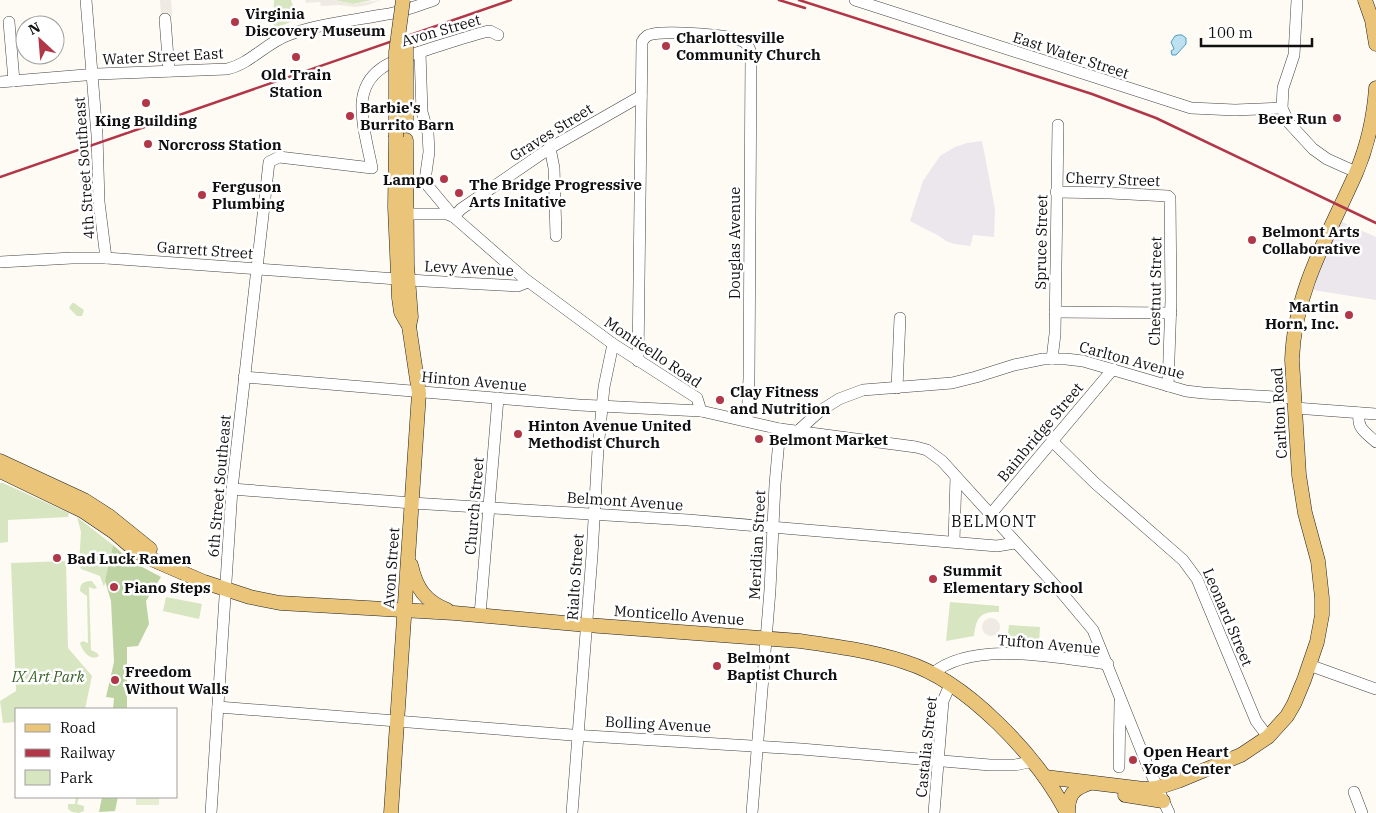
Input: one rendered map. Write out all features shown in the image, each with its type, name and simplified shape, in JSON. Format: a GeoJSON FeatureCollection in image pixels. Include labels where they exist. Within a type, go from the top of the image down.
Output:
{"type":"FeatureCollection","features":[{"type":"Feature","properties":{"kind":"main road"},"geometry":{"type":"LineString","coordinates":[[401,137],[396,52],[403,0]]}},
{"type":"Feature","properties":{"kind":"main road"},"geometry":{"type":"LineString","coordinates":[[401,137],[407,24],[412,0]]}},
{"type":"Feature","properties":{"kind":"main road"},"geometry":{"type":"LineString","coordinates":[[1365,0],[1372,20],[1376,44]]}},
{"type":"Feature","properties":{"kind":"main road","name":"Carlton Road"},"geometry":{"type":"LineString","coordinates":[[1157,788],[1241,755],[1268,737],[1290,710],[1309,665],[1320,628],[1322,598],[1318,561],[1299,475],[1294,403],[1293,343],[1300,307],[1320,251],[1356,172],[1372,117],[1376,88]]}},
{"type":"Feature","properties":{"kind":"main road","name":"Avon Street"},"geometry":{"type":"LineString","coordinates":[[391,813],[418,392],[409,326],[411,317],[403,280],[401,137]]}},
{"type":"Feature","properties":{"kind":"main road","name":"Monticello Avenue"},"geometry":{"type":"LineString","coordinates":[[0,461],[84,500],[109,516],[151,549],[207,575],[226,589]]}},
{"type":"Feature","properties":{"kind":"main road","name":"Monticello Avenue"},"geometry":{"type":"LineString","coordinates":[[0,471],[83,511],[114,532],[136,551],[149,558],[204,582],[245,596],[280,603],[454,613],[765,638],[833,646],[905,662],[932,674],[950,685],[989,715],[1034,761],[1067,813]]}},
{"type":"Feature","properties":{"kind":"main road"},"geometry":{"type":"LineString","coordinates":[[408,554],[414,578],[423,596],[436,606],[454,613]]}},
{"type":"Feature","properties":{"kind":"main road","name":"Bolling Avenue"},"geometry":{"type":"LineString","coordinates":[[1034,761],[1094,782]]}},
{"type":"Feature","properties":{"kind":"main road","name":"Bolling Avenue"},"geometry":{"type":"LineString","coordinates":[[1045,777],[1144,789],[1157,788]]}},
{"type":"Feature","properties":{"kind":"main road"},"geometry":{"type":"LineString","coordinates":[[1067,813],[1068,802],[1073,792],[1081,786],[1094,782]]}},
{"type":"Feature","properties":{"kind":"main road"},"geometry":{"type":"LineString","coordinates":[[1118,786],[1126,795],[1166,807]]}},
{"type":"Feature","properties":{"kind":"street","name":"4th Street Southeast"},"geometry":{"type":"LineString","coordinates":[[86,0],[98,146],[99,202],[106,258]]}},
{"type":"Feature","properties":{"kind":"street","name":"Water Street East"},"geometry":{"type":"LineString","coordinates":[[0,82],[234,68],[273,42],[288,35],[338,22],[384,15],[434,0]]}},
{"type":"Feature","properties":{"kind":"street","name":"East Water Street"},"geometry":{"type":"LineString","coordinates":[[855,0],[992,46],[1190,108],[1234,110],[1282,108]]}},
{"type":"Feature","properties":{"kind":"street"},"geometry":{"type":"LineString","coordinates":[[1298,0],[1294,55],[1283,88],[1282,108],[1290,123],[1313,149],[1327,159],[1356,172]]}},
{"type":"Feature","properties":{"kind":"street"},"geometry":{"type":"LineString","coordinates":[[165,19],[169,71]]}},
{"type":"Feature","properties":{"kind":"street"},"geometry":{"type":"LineString","coordinates":[[9,22],[14,82]]}},
{"type":"Feature","properties":{"kind":"street","name":"Avon Street"},"geometry":{"type":"LineString","coordinates":[[268,162],[279,157],[372,168],[362,102],[365,87],[374,75],[386,65],[420,52],[485,32],[490,31],[498,35]]}},
{"type":"Feature","properties":{"kind":"street","name":"Douglas Avenue"},"geometry":{"type":"LineString","coordinates":[[641,96],[642,42],[650,34],[695,33],[739,39],[749,48],[751,65],[750,289],[747,421]]}},
{"type":"Feature","properties":{"kind":"street","name":"Monticello Road"},"geometry":{"type":"LineString","coordinates":[[420,52],[422,112],[428,133],[429,152],[425,180],[454,217],[528,282],[613,344],[697,398],[701,411],[780,429],[916,447],[935,455],[1088,622],[1099,641],[1166,807]]}},
{"type":"Feature","properties":{"kind":"street"},"geometry":{"type":"LineString","coordinates":[[638,361],[641,96]]}},
{"type":"Feature","properties":{"kind":"street","name":"Graves Street"},"geometry":{"type":"LineString","coordinates":[[454,217],[461,209],[550,148],[641,96]]}},
{"type":"Feature","properties":{"kind":"street","name":"Spruce Street"},"geometry":{"type":"LineString","coordinates":[[1052,359],[1055,334],[1058,124]]}},
{"type":"Feature","properties":{"kind":"street"},"geometry":{"type":"LineString","coordinates":[[550,148],[554,168],[556,236]]}},
{"type":"Feature","properties":{"kind":"street","name":"6th Street Southeast"},"geometry":{"type":"LineString","coordinates":[[211,813],[232,489],[268,162]]}},
{"type":"Feature","properties":{"kind":"street","name":"Cherry Street"},"geometry":{"type":"LineString","coordinates":[[1056,192],[1168,196]]}},
{"type":"Feature","properties":{"kind":"street","name":"Chestnut Street"},"geometry":{"type":"LineString","coordinates":[[1168,196],[1170,198],[1171,313],[1168,386]]}},
{"type":"Feature","properties":{"kind":"street"},"geometry":{"type":"LineString","coordinates":[[401,214],[447,214],[454,217]]}},
{"type":"Feature","properties":{"kind":"street","name":"Garrett Street"},"geometry":{"type":"LineString","coordinates":[[0,262],[106,258],[403,280]]}},
{"type":"Feature","properties":{"kind":"street","name":"Levy Avenue"},"geometry":{"type":"LineString","coordinates":[[403,280],[518,286],[528,282]]}},
{"type":"Feature","properties":{"kind":"street"},"geometry":{"type":"LineString","coordinates":[[1055,312],[1171,313]]}},
{"type":"Feature","properties":{"kind":"street"},"geometry":{"type":"LineString","coordinates":[[898,388],[900,318]]}},
{"type":"Feature","properties":{"kind":"street","name":"Rialto Street"},"geometry":{"type":"LineString","coordinates":[[572,813],[602,406],[613,344]]}},
{"type":"Feature","properties":{"kind":"street","name":"Carlton Avenue"},"geometry":{"type":"LineString","coordinates":[[798,432],[820,412],[851,394],[870,389],[898,388],[976,378],[1027,362],[1052,359],[1083,361],[1168,386],[1203,393],[1376,414]]}},
{"type":"Feature","properties":{"kind":"street","name":"Bainbridge Street"},"geometry":{"type":"LineString","coordinates":[[990,515],[1113,369]]}},
{"type":"Feature","properties":{"kind":"street","name":"Hinton Avenue"},"geometry":{"type":"LineString","coordinates":[[244,377],[602,406],[701,411]]}},
{"type":"Feature","properties":{"kind":"street","name":"Church Street"},"geometry":{"type":"LineString","coordinates":[[480,616],[498,398]]}},
{"type":"Feature","properties":{"kind":"street"},"geometry":{"type":"LineString","coordinates":[[1359,413],[1358,421],[1360,428],[1376,442]]}},
{"type":"Feature","properties":{"kind":"street","name":"Meridian Street"},"geometry":{"type":"LineString","coordinates":[[752,813],[780,429]]}},
{"type":"Feature","properties":{"kind":"street","name":"Leonard Street"},"geometry":{"type":"LineString","coordinates":[[1052,441],[1191,569],[1204,594],[1256,721],[1268,737]]}},
{"type":"Feature","properties":{"kind":"street"},"geometry":{"type":"LineString","coordinates":[[954,541],[956,477]]}},
{"type":"Feature","properties":{"kind":"street","name":"Belmont Avenue"},"geometry":{"type":"LineString","coordinates":[[232,489],[954,541],[997,546],[1015,542]]}},
{"type":"Feature","properties":{"kind":"street","name":"Tufton Avenue"},"geometry":{"type":"LineString","coordinates":[[932,674],[948,663],[960,658],[992,654],[1058,658],[1108,664]]}},
{"type":"Feature","properties":{"kind":"street"},"geometry":{"type":"LineString","coordinates":[[1309,665],[1376,689]]}},
{"type":"Feature","properties":{"kind":"street","name":"Castalia Street"},"geometry":{"type":"LineString","coordinates":[[934,813],[943,701],[950,685]]}},
{"type":"Feature","properties":{"kind":"street"},"geometry":{"type":"LineString","coordinates":[[1119,767],[1120,695]]}},
{"type":"Feature","properties":{"kind":"street","name":"Bolling Avenue"},"geometry":{"type":"LineString","coordinates":[[218,707],[578,736],[757,747],[990,765],[1015,765],[1034,761]]}},
{"type":"Feature","properties":{"kind":"street"},"geometry":{"type":"LineString","coordinates":[[1354,792],[1362,813]]}},
{"type":"Feature","properties":{"kind":"shaded area"},"geometry":{"type":"Polygon","coordinates":[[[160,0],[171,0],[172,16],[161,16],[160,0]]]}},
{"type":"Feature","properties":{"kind":"shaded area"},"geometry":{"type":"Polygon","coordinates":[[[305,0],[334,0],[353,4],[381,0],[355,7],[339,5],[321,6],[320,2],[306,3],[305,0]]]}},
{"type":"Feature","properties":{"kind":"shaded area"},"geometry":{"type":"Polygon","coordinates":[[[982,141],[995,209],[994,237],[973,235],[971,246],[954,244],[910,221],[923,181],[940,156],[955,147],[982,141]]]}},
{"type":"Feature","properties":{"kind":"shaded area"},"geometry":{"type":"Polygon","coordinates":[[[1340,221],[1376,237],[1376,300],[1313,290],[1340,221]]]}},
{"type":"Feature","properties":{"kind":"shaded area"},"geometry":{"type":"Polygon","coordinates":[[[991,618],[997,621],[1000,627],[997,633],[991,636],[985,633],[982,627],[985,621],[991,618]]]}},
{"type":"Feature","properties":{"kind":"green space"},"geometry":{"type":"Polygon","coordinates":[[[274,0],[291,0],[298,22],[296,20],[275,28],[273,24],[274,0]]]}},
{"type":"Feature","properties":{"kind":"green space"},"geometry":{"type":"Polygon","coordinates":[[[334,0],[372,0],[353,4],[334,0]]]}},
{"type":"Feature","properties":{"kind":"green space"},"geometry":{"type":"Polygon","coordinates":[[[72,303],[84,310],[82,316],[77,316],[69,308],[72,303]]]}},
{"type":"Feature","properties":{"kind":"green space"},"geometry":{"type":"Polygon","coordinates":[[[0,483],[69,513],[68,517],[8,520],[8,542],[0,543],[0,483]]]}},
{"type":"Feature","properties":{"kind":"green space"},"geometry":{"type":"Polygon","coordinates":[[[77,517],[113,545],[104,587],[100,576],[81,569],[79,564],[81,532],[77,517]]]}},
{"type":"Feature","properties":{"kind":"green space"},"geometry":{"type":"Polygon","coordinates":[[[113,545],[131,561],[161,577],[146,601],[149,624],[138,646],[127,647],[127,708],[113,708],[114,698],[106,697],[114,662],[111,601],[105,581],[113,545]]]}},
{"type":"Feature","properties":{"kind":"green space","name":"IX Art Park"},"geometry":{"type":"Polygon","coordinates":[[[66,561],[68,648],[92,676],[85,708],[15,708],[15,722],[3,723],[0,701],[16,691],[11,563],[66,561]]]}},
{"type":"Feature","properties":{"kind":"green space"},"geometry":{"type":"Polygon","coordinates":[[[92,581],[97,588],[89,587],[91,650],[99,656],[93,658],[85,652],[80,643],[83,641],[88,643],[87,596],[80,591],[80,588],[83,583],[92,581]]]}},
{"type":"Feature","properties":{"kind":"green space"},"geometry":{"type":"Polygon","coordinates":[[[166,597],[202,604],[199,619],[163,611],[166,597]]]}},
{"type":"Feature","properties":{"kind":"green space"},"geometry":{"type":"Polygon","coordinates":[[[950,602],[999,606],[999,612],[987,613],[980,617],[974,636],[946,641],[950,602]]]}},
{"type":"Feature","properties":{"kind":"green space"},"geometry":{"type":"Polygon","coordinates":[[[1009,625],[1040,627],[1039,644],[1007,641],[1009,625]]]}},
{"type":"Feature","properties":{"kind":"green space"},"geometry":{"type":"Polygon","coordinates":[[[76,798],[79,798],[77,804],[84,806],[84,811],[79,813],[68,809],[68,804],[75,804],[76,798]]]}},
{"type":"Feature","properties":{"kind":"green space"},"geometry":{"type":"Polygon","coordinates":[[[102,798],[118,798],[115,811],[99,812],[102,798]]]}},
{"type":"Feature","properties":{"kind":"green space"},"geometry":{"type":"Polygon","coordinates":[[[136,798],[159,798],[159,805],[136,805],[136,798]]]}},
{"type":"Feature","properties":{"kind":"water"},"geometry":{"type":"Polygon","coordinates":[[[1178,35],[1186,38],[1186,44],[1176,55],[1172,55],[1171,51],[1174,49],[1171,42],[1178,35]]]}},
{"type":"Feature","properties":{"kind":"railway"},"geometry":{"type":"LineString","coordinates":[[0,177],[511,0]]}},
{"type":"Feature","properties":{"kind":"railway"},"geometry":{"type":"LineString","coordinates":[[779,0],[805,8]]}},
{"type":"Feature","properties":{"kind":"railway"},"geometry":{"type":"LineString","coordinates":[[799,0],[1092,94],[1156,118],[1376,223]]}},
{"type":"Feature","properties":{"kind":"place","name":"Virginia Discovery Museum"},"geometry":{"type":"Point","coordinates":[235,22]}},
{"type":"Feature","properties":{"kind":"place","name":"Charlottesville Community Church"},"geometry":{"type":"Point","coordinates":[666,46]}},
{"type":"Feature","properties":{"kind":"place","name":"Old Train Station"},"geometry":{"type":"Point","coordinates":[296,57]}},
{"type":"Feature","properties":{"kind":"place","name":"King Building"},"geometry":{"type":"Point","coordinates":[146,103]}},
{"type":"Feature","properties":{"kind":"place","name":"Barbie's Burrito Barn"},"geometry":{"type":"Point","coordinates":[350,116]}},
{"type":"Feature","properties":{"kind":"place","name":"Beer Run"},"geometry":{"type":"Point","coordinates":[1337,118]}},
{"type":"Feature","properties":{"kind":"place","name":"Norcross Station"},"geometry":{"type":"Point","coordinates":[148,144]}},
{"type":"Feature","properties":{"kind":"place","name":"Lampo"},"geometry":{"type":"Point","coordinates":[444,179]}},
{"type":"Feature","properties":{"kind":"place","name":"The Bridge Progressive Arts Initative"},"geometry":{"type":"Point","coordinates":[459,193]}},
{"type":"Feature","properties":{"kind":"place","name":"Ferguson Plumbing"},"geometry":{"type":"Point","coordinates":[202,195]}},
{"type":"Feature","properties":{"kind":"place","name":"Belmont Arts Collaborative"},"geometry":{"type":"Point","coordinates":[1252,240]}},
{"type":"Feature","properties":{"kind":"place","name":"Martin Horn, Inc."},"geometry":{"type":"Point","coordinates":[1349,315]}},
{"type":"Feature","properties":{"kind":"place","name":"Clay Fitness and Nutrition"},"geometry":{"type":"Point","coordinates":[720,400]}},
{"type":"Feature","properties":{"kind":"place","name":"Hinton Avenue United Methodist Church"},"geometry":{"type":"Point","coordinates":[518,434]}},
{"type":"Feature","properties":{"kind":"place","name":"Belmont Market"},"geometry":{"type":"Point","coordinates":[759,439]}},
{"type":"Feature","properties":{"kind":"place","name":"Bad Luck Ramen"},"geometry":{"type":"Point","coordinates":[57,558]}},
{"type":"Feature","properties":{"kind":"place","name":"Summit Elementary School"},"geometry":{"type":"Point","coordinates":[933,579]}},
{"type":"Feature","properties":{"kind":"place","name":"Piano Steps"},"geometry":{"type":"Point","coordinates":[114,587]}},
{"type":"Feature","properties":{"kind":"place","name":"Belmont Baptist Church"},"geometry":{"type":"Point","coordinates":[717,666]}},
{"type":"Feature","properties":{"kind":"place","name":"Freedom Without Walls"},"geometry":{"type":"Point","coordinates":[115,680]}},
{"type":"Feature","properties":{"kind":"place","name":"Open Heart Yoga Center"},"geometry":{"type":"Point","coordinates":[1133,760]}},
{"type":"Feature","properties":{"kind":"district","name":"BELMONT"},"geometry":{"type":"Point","coordinates":[994,521]}}]}
